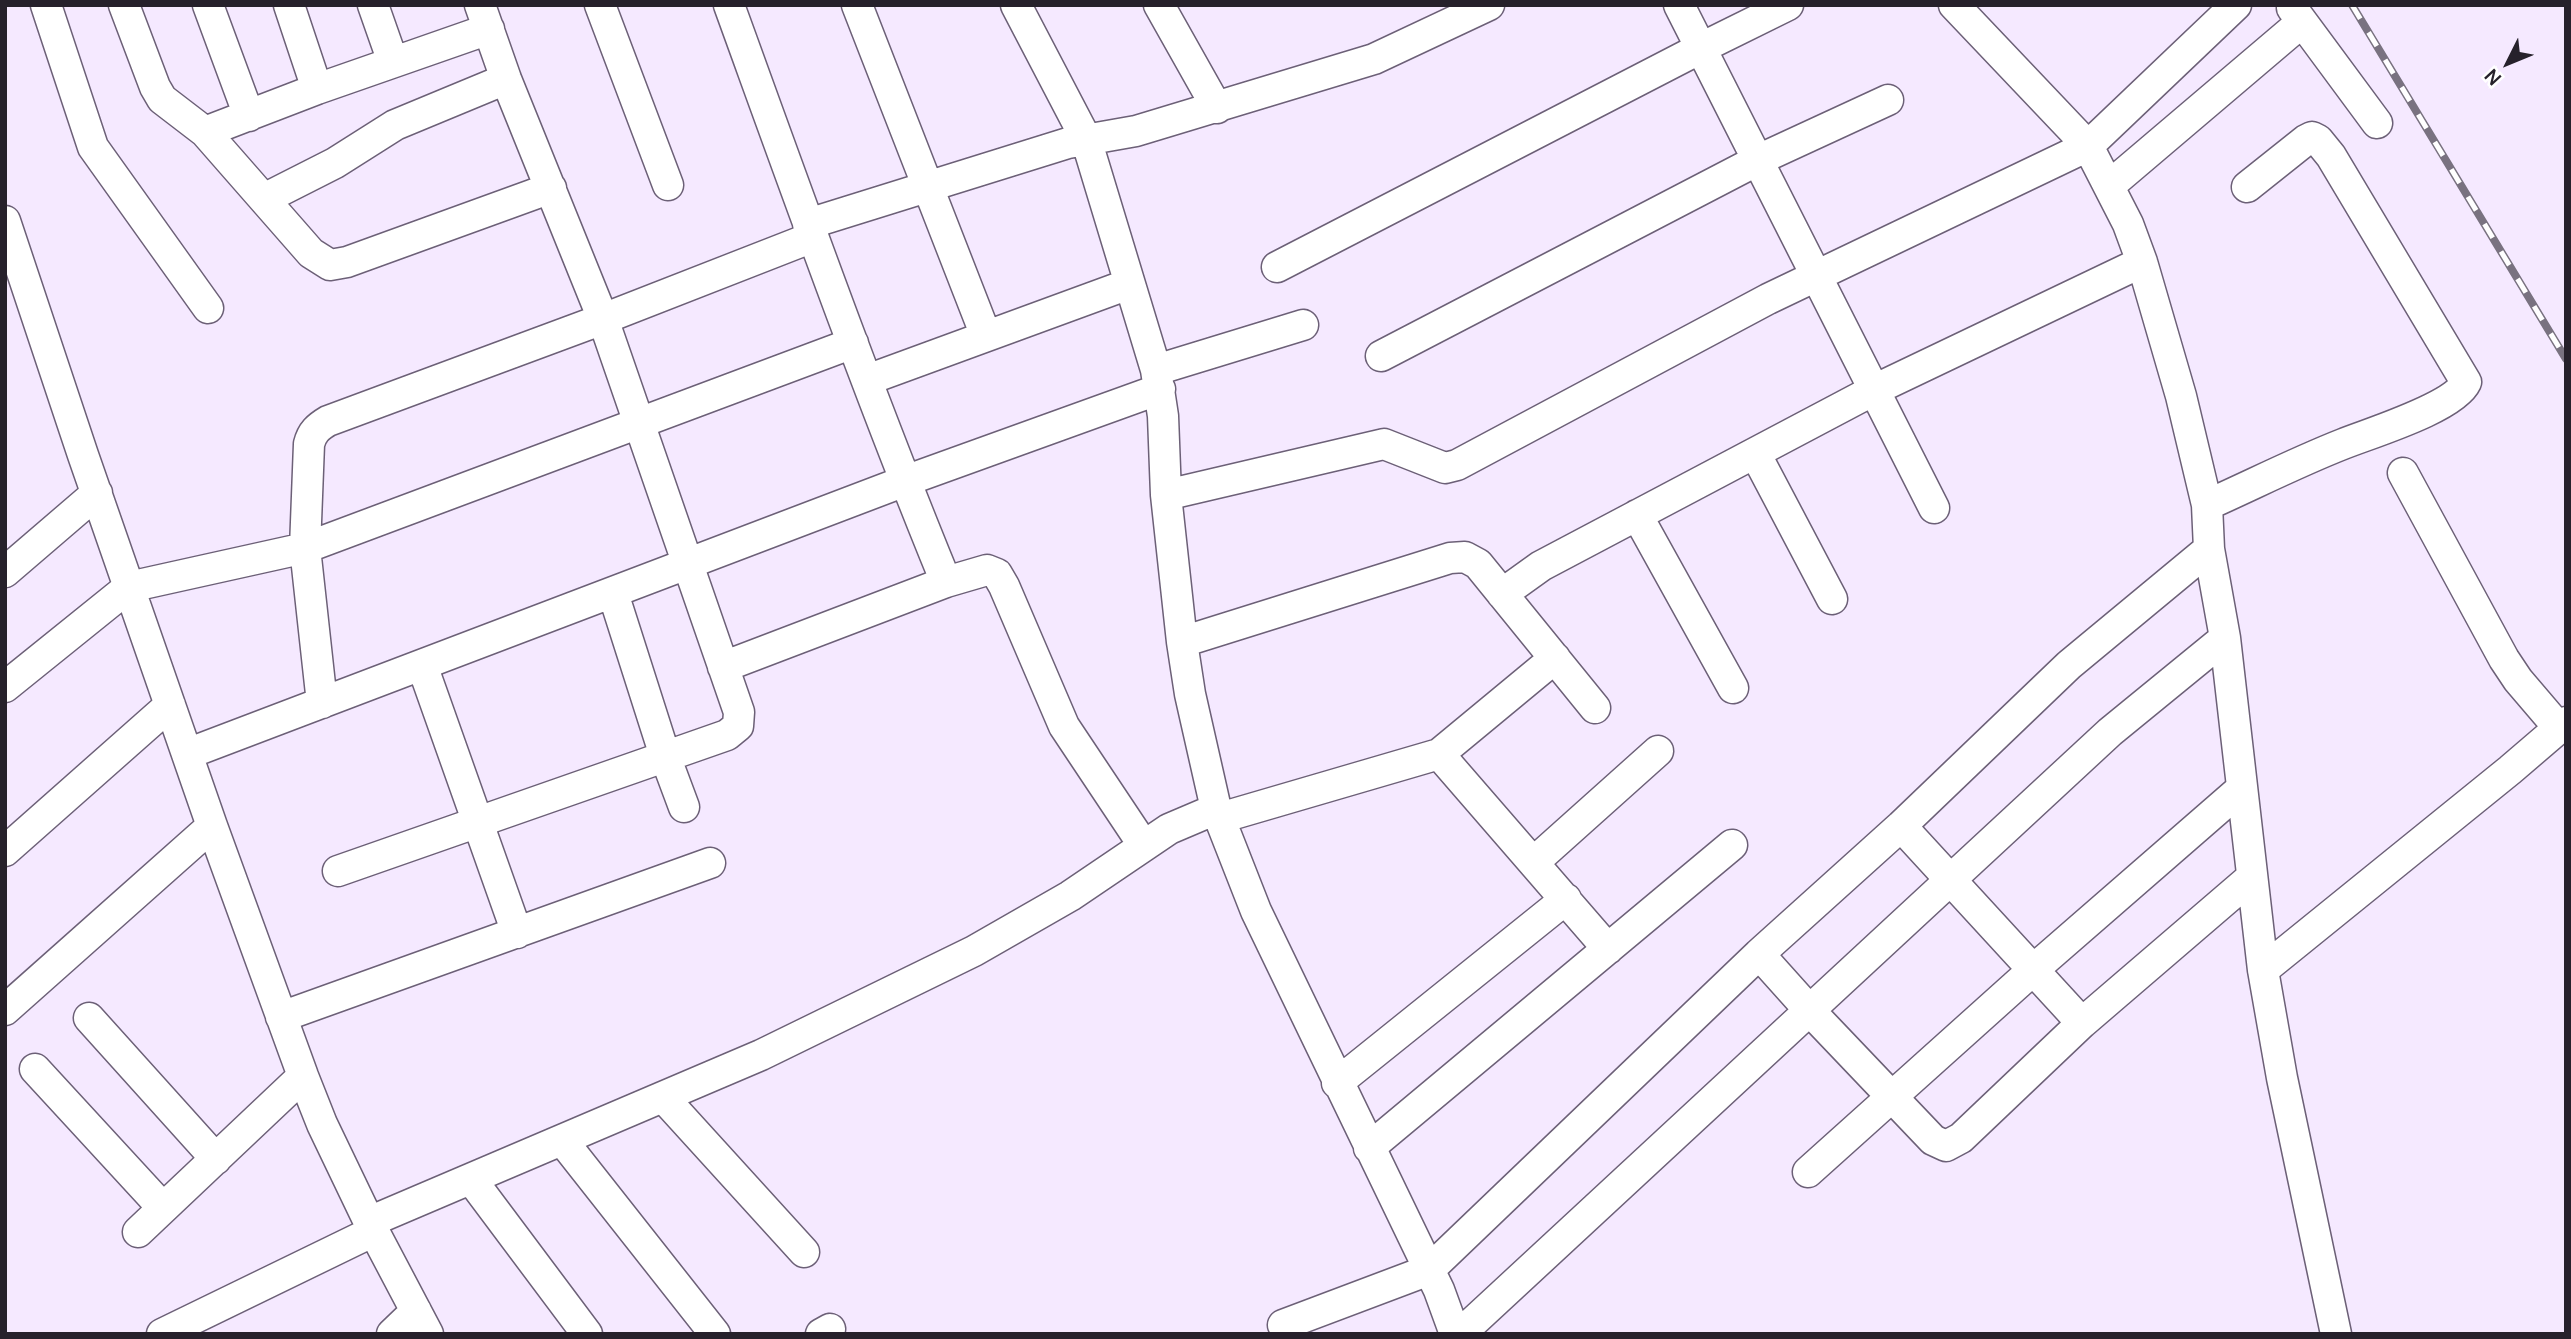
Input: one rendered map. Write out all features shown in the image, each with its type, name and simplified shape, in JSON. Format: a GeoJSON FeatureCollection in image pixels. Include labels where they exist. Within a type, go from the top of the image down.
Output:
{"type":"FeatureCollection","features":[{"type":"Feature","properties":{"kind":"street"},"geometry":{"type":"LineString","coordinates":[[46,5],[93,147],[208,308]]}},
{"type":"Feature","properties":{"kind":"street"},"geometry":{"type":"LineString","coordinates":[[124,5],[162,99],[205,132],[311,253],[330,265],[346,262],[551,188]]}},
{"type":"Feature","properties":{"kind":"street"},"geometry":{"type":"LineString","coordinates":[[208,5],[249,116]]}},
{"type":"Feature","properties":{"kind":"street"},"geometry":{"type":"LineString","coordinates":[[289,5],[317,89]]}},
{"type":"Feature","properties":{"kind":"street"},"geometry":{"type":"LineString","coordinates":[[373,5],[393,62]]}},
{"type":"Feature","properties":{"kind":"street"},"geometry":{"type":"LineString","coordinates":[[600,5],[668,185]]}},
{"type":"Feature","properties":{"kind":"street"},"geometry":{"type":"LineString","coordinates":[[729,5],[853,343],[946,582]]}},
{"type":"Feature","properties":{"kind":"street"},"geometry":{"type":"LineString","coordinates":[[858,5],[986,336]]}},
{"type":"Feature","properties":{"kind":"street"},"geometry":{"type":"LineString","coordinates":[[1016,5],[1086,139],[1158,380],[1167,495],[1189,694],[1218,813],[1256,911],[1429,1270],[1455,1334]]}},
{"type":"Feature","properties":{"kind":"street"},"geometry":{"type":"LineString","coordinates":[[1159,5],[1217,108]]}},
{"type":"Feature","properties":{"kind":"street"},"geometry":{"type":"LineString","coordinates":[[1679,5],[1934,508]]}},
{"type":"Feature","properties":{"kind":"street"},"geometry":{"type":"LineString","coordinates":[[1277,267],[1788,5]]}},
{"type":"Feature","properties":{"kind":"street"},"geometry":{"type":"LineString","coordinates":[[1954,5],[2088,146],[2128,224],[2142,262],[2181,396],[2207,505],[2209,549],[2225,638],[2263,970],[2282,1078],[2336,1334]]}},
{"type":"Feature","properties":{"kind":"street"},"geometry":{"type":"LineString","coordinates":[[1167,495],[1384,444],[1445,468],[1457,465],[1768,299],[2088,146],[2236,5]]}},
{"type":"Feature","properties":{"kind":"street"},"geometry":{"type":"LineString","coordinates":[[322,703],[305,548],[309,444],[318,427],[603,319],[811,231],[928,187],[1068,143],[1136,131],[1374,60],[1474,8]]}},
{"type":"Feature","properties":{"kind":"street"},"geometry":{"type":"LineString","coordinates":[[2109,186],[2296,14],[2377,123]]}},
{"type":"Feature","properties":{"kind":"street"},"geometry":{"type":"LineString","coordinates":[[205,132],[393,62],[484,17],[506,79],[603,319],[739,712],[738,726],[727,735],[338,871]]}},
{"type":"Feature","properties":{"kind":"street"},"geometry":{"type":"LineString","coordinates":[[264,199],[335,163],[395,125],[506,79]]}},
{"type":"Feature","properties":{"kind":"street"},"geometry":{"type":"LineString","coordinates":[[1381,356],[1758,159],[1888,100]]}},
{"type":"Feature","properties":{"kind":"street"},"geometry":{"type":"LineString","coordinates":[[2207,505],[2344,443],[2398,425],[2457,394],[2466,382],[2345,180],[2318,140],[2312,137],[2306,140],[2246,187]]}},
{"type":"Feature","properties":{"kind":"street"},"geometry":{"type":"LineString","coordinates":[[5,221],[12,268],[97,493],[212,826],[303,1076],[322,1124],[422,1322],[391,1334]]}},
{"type":"Feature","properties":{"kind":"street"},"geometry":{"type":"LineString","coordinates":[[1502,594],[1541,566],[1874,390],[2142,262]]}},
{"type":"Feature","properties":{"kind":"street"},"geometry":{"type":"LineString","coordinates":[[867,380],[1129,284]]}},
{"type":"Feature","properties":{"kind":"street"},"geometry":{"type":"LineString","coordinates":[[187,754],[905,481],[1303,325]]}},
{"type":"Feature","properties":{"kind":"street"},"geometry":{"type":"LineString","coordinates":[[5,687],[130,587],[305,548],[853,343]]}},
{"type":"Feature","properties":{"kind":"street"},"geometry":{"type":"LineString","coordinates":[[1755,453],[1832,599]]}},
{"type":"Feature","properties":{"kind":"street"},"geometry":{"type":"LineString","coordinates":[[2263,970],[2511,770],[2562,725],[2518,680],[2504,659],[2403,473]]}},
{"type":"Feature","properties":{"kind":"street"},"geometry":{"type":"LineString","coordinates":[[5,572],[97,493]]}},
{"type":"Feature","properties":{"kind":"street"},"geometry":{"type":"LineString","coordinates":[[1637,515],[1733,688]]}},
{"type":"Feature","properties":{"kind":"street"},"geometry":{"type":"LineString","coordinates":[[1283,1325],[1429,1270],[1759,954],[1901,826],[2069,665],[2209,549]]}},
{"type":"Feature","properties":{"kind":"street"},"geometry":{"type":"LineString","coordinates":[[1182,642],[1450,558],[1465,557],[1478,565],[1595,708]]}},
{"type":"Feature","properties":{"kind":"street"},"geometry":{"type":"LineString","coordinates":[[723,667],[946,582],[988,570],[997,574],[1004,586],[1064,726],[1143,846]]}},
{"type":"Feature","properties":{"kind":"street"},"geometry":{"type":"LineString","coordinates":[[613,593],[684,807]]}},
{"type":"Feature","properties":{"kind":"street"},"geometry":{"type":"LineString","coordinates":[[1460,1334],[2110,733],[2225,638]]}},
{"type":"Feature","properties":{"kind":"street"},"geometry":{"type":"LineString","coordinates":[[162,1334],[471,1179],[761,1055],[974,951],[1070,896],[1169,829],[1218,813],[1439,754],[1555,658]]}},
{"type":"Feature","properties":{"kind":"street"},"geometry":{"type":"LineString","coordinates":[[422,666],[517,933]]}},
{"type":"Feature","properties":{"kind":"street"},"geometry":{"type":"LineString","coordinates":[[5,851],[170,705]]}},
{"type":"Feature","properties":{"kind":"street"},"geometry":{"type":"LineString","coordinates":[[1534,862],[1658,751]]}},
{"type":"Feature","properties":{"kind":"street"},"geometry":{"type":"LineString","coordinates":[[1439,754],[1608,949]]}},
{"type":"Feature","properties":{"kind":"street"},"geometry":{"type":"LineString","coordinates":[[1808,1172],[2033,970],[2241,789]]}},
{"type":"Feature","properties":{"kind":"street"},"geometry":{"type":"LineString","coordinates":[[5,1010],[212,826]]}},
{"type":"Feature","properties":{"kind":"street"},"geometry":{"type":"LineString","coordinates":[[1901,826],[2082,1023]]}},
{"type":"Feature","properties":{"kind":"street"},"geometry":{"type":"LineString","coordinates":[[1369,1148],[1732,845]]}},
{"type":"Feature","properties":{"kind":"street"},"geometry":{"type":"LineString","coordinates":[[281,1017],[710,863]]}},
{"type":"Feature","properties":{"kind":"street"},"geometry":{"type":"LineString","coordinates":[[1759,954],[1933,1140],[1946,1146],[1961,1138],[2082,1023],[2252,877]]}},
{"type":"Feature","properties":{"kind":"street"},"geometry":{"type":"LineString","coordinates":[[1337,1083],[1566,899]]}},
{"type":"Feature","properties":{"kind":"street"},"geometry":{"type":"LineString","coordinates":[[89,1018],[216,1159]]}},
{"type":"Feature","properties":{"kind":"street"},"geometry":{"type":"LineString","coordinates":[[35,1069],[163,1208]]}},
{"type":"Feature","properties":{"kind":"street"},"geometry":{"type":"LineString","coordinates":[[138,1232],[303,1076]]}},
{"type":"Feature","properties":{"kind":"street"},"geometry":{"type":"LineString","coordinates":[[663,1097],[804,1252]]}},
{"type":"Feature","properties":{"kind":"street"},"geometry":{"type":"LineString","coordinates":[[562,1140],[715,1334]]}},
{"type":"Feature","properties":{"kind":"street"},"geometry":{"type":"LineString","coordinates":[[471,1179],[587,1334]]}},
{"type":"Feature","properties":{"kind":"railway"},"geometry":{"type":"LineString","coordinates":[[2352,5],[2566,359]]}}]}
